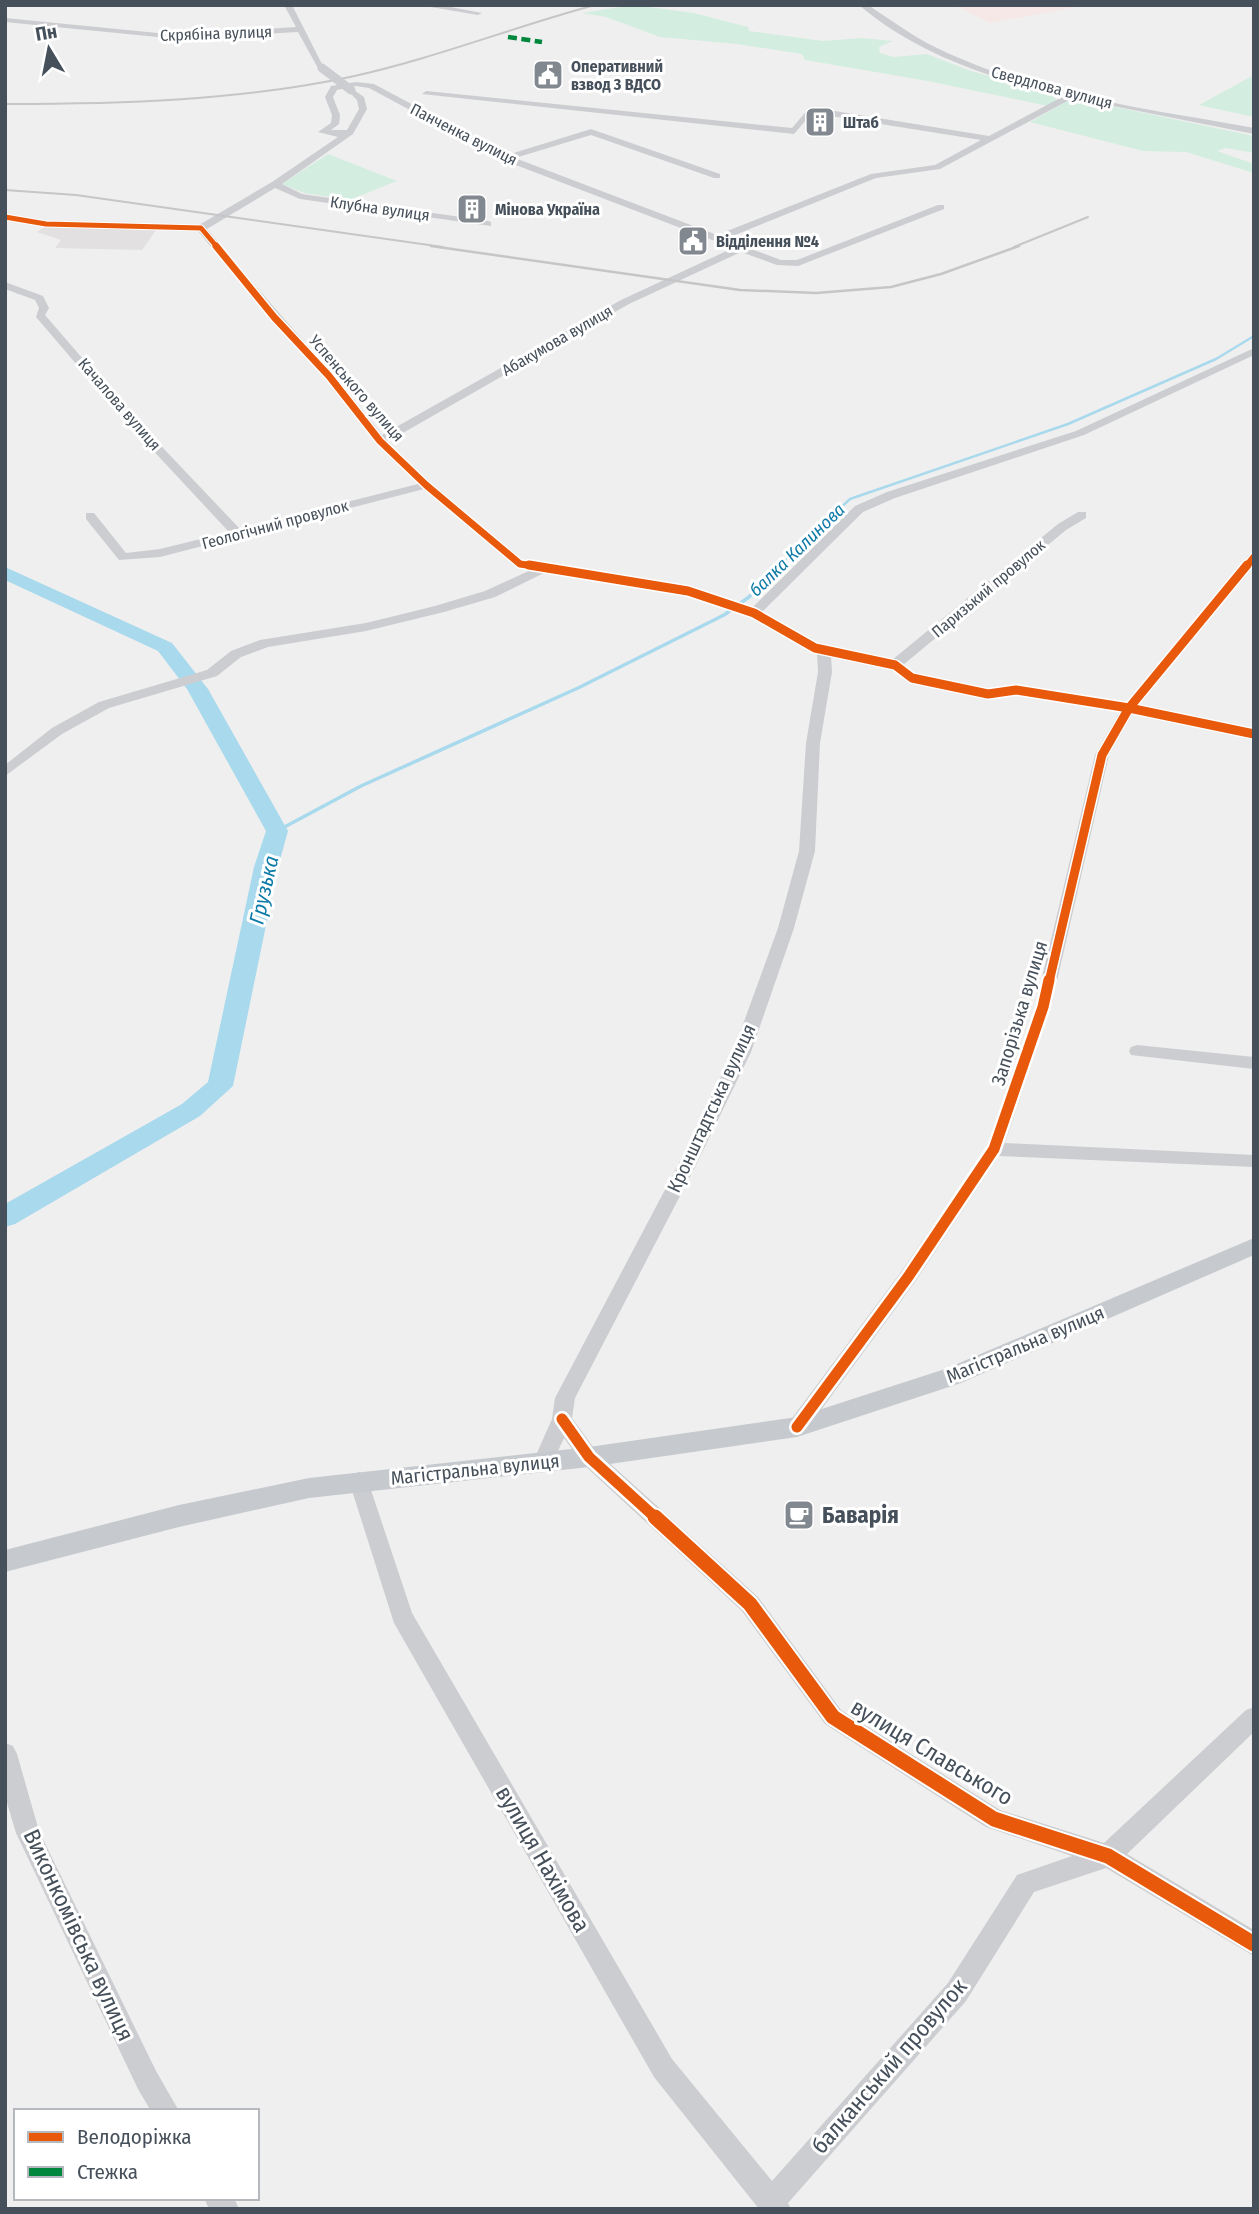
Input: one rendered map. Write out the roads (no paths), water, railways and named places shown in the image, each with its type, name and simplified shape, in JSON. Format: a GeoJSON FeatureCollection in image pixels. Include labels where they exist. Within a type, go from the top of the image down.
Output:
{"type":"FeatureCollection","features":[{"type":"Feature","properties":{"kind":"main road","name":"Магістральна вулиця"},"geometry":{"type":"LineString","coordinates":[[5,1560],[266,1496],[359,1481],[589,1457],[797,1427],[953,1376],[1254,1246]]}},
{"type":"Feature","properties":{"kind":"street"},"geometry":{"type":"LineString","coordinates":[[5,217],[47,224],[201,228],[275,184],[346,135],[363,109],[361,99],[322,68],[288,5]]}},
{"type":"Feature","properties":{"kind":"street"},"geometry":{"type":"LineString","coordinates":[[423,5],[478,13]]}},
{"type":"Feature","properties":{"kind":"street","name":"Свердлова вулиця"},"geometry":{"type":"LineString","coordinates":[[863,5],[904,33],[962,62],[1073,95],[1254,131]]}},
{"type":"Feature","properties":{"kind":"street","name":"Скрябіна вулиця"},"geometry":{"type":"LineString","coordinates":[[5,20],[178,37],[301,29]]}},
{"type":"Feature","properties":{"kind":"street","name":"Панченка вулиця"},"geometry":{"type":"LineString","coordinates":[[346,135],[322,132],[335,124],[336,115],[329,97],[334,88],[356,84],[371,86],[506,158],[739,249],[780,262],[798,263],[941,207]]}},
{"type":"Feature","properties":{"kind":"street"},"geometry":{"type":"LineString","coordinates":[[426,94],[793,131],[810,110],[992,139]]}},
{"type":"Feature","properties":{"kind":"street"},"geometry":{"type":"LineString","coordinates":[[716,239],[874,176],[937,167],[1073,95]]}},
{"type":"Feature","properties":{"kind":"street"},"geometry":{"type":"LineString","coordinates":[[506,158],[591,132],[717,176]]}},
{"type":"Feature","properties":{"kind":"street","name":"Клубна вулиця"},"geometry":{"type":"LineString","coordinates":[[275,184],[300,196],[488,224]]}},
{"type":"Feature","properties":{"kind":"street","name":"Успенського вулиця"},"geometry":{"type":"LineString","coordinates":[[201,228],[274,317],[330,376],[380,441],[426,485],[520,564],[711,597],[754,613],[819,649],[895,665],[912,678],[988,694],[1016,690],[1129,708],[1254,734]]}},
{"type":"Feature","properties":{"kind":"street","name":"Абакумова вулиця"},"geometry":{"type":"LineString","coordinates":[[380,441],[625,302],[739,249]]}},
{"type":"Feature","properties":{"kind":"street","name":"Качалова вулиця"},"geometry":{"type":"LineString","coordinates":[[5,285],[27,291],[39,298],[44,308],[40,315],[123,412],[237,533]]}},
{"type":"Feature","properties":{"kind":"street"},"geometry":{"type":"LineString","coordinates":[[754,613],[859,509],[891,495],[1080,433],[1254,351]]}},
{"type":"Feature","properties":{"kind":"street","name":"Геологічний провулок"},"geometry":{"type":"LineString","coordinates":[[90,516],[123,557],[160,553],[426,485]]}},
{"type":"Feature","properties":{"kind":"street","name":"Паризький провулок"},"geometry":{"type":"LineString","coordinates":[[895,665],[1053,535],[1082,515]]}},
{"type":"Feature","properties":{"kind":"street","name":"Запорізька вулиця"},"geometry":{"type":"LineString","coordinates":[[797,1427],[908,1277],[994,1149],[1043,1007],[1102,755],[1129,708],[1254,557]]}},
{"type":"Feature","properties":{"kind":"street"},"geometry":{"type":"LineString","coordinates":[[5,772],[57,731],[104,705],[192,679],[224,666],[236,654],[265,643],[415,615],[490,594],[542,569]]}},
{"type":"Feature","properties":{"kind":"street","name":"Кронштадтська вулиця"},"geometry":{"type":"LineString","coordinates":[[544,1462],[562,1419],[565,1398],[686,1167],[742,1052],[786,928],[807,850],[813,743],[825,672],[819,649]]}},
{"type":"Feature","properties":{"kind":"street"},"geometry":{"type":"LineString","coordinates":[[5,754],[22,759]]}},
{"type":"Feature","properties":{"kind":"street"},"geometry":{"type":"LineString","coordinates":[[1138,1051],[1254,1063]]}},
{"type":"Feature","properties":{"kind":"street"},"geometry":{"type":"LineString","coordinates":[[994,1149],[1254,1161]]}},
{"type":"Feature","properties":{"kind":"street","name":"вулиця Славського"},"geometry":{"type":"LineString","coordinates":[[562,1419],[589,1457],[750,1604],[833,1717],[994,1819],[1108,1857],[1254,1944]]}},
{"type":"Feature","properties":{"kind":"street","name":"вулиця Нахімова"},"geometry":{"type":"LineString","coordinates":[[359,1481],[402,1616],[663,2068],[774,2206]]}},
{"type":"Feature","properties":{"kind":"street","name":"балканський провулок"},"geometry":{"type":"LineString","coordinates":[[774,2206],[957,1992],[1026,1883],[1108,1857],[1254,1717]]}},
{"type":"Feature","properties":{"kind":"street","name":"Виконкомівська вулиця"},"geometry":{"type":"LineString","coordinates":[[5,1754],[29,1833],[147,2080],[165,2109]]}},
{"type":"Feature","properties":{"kind":"waterway","name":"балка Калинова"},"geometry":{"type":"LineString","coordinates":[[779,566],[850,499],[1068,424],[1216,359],[1254,336]]}},
{"type":"Feature","properties":{"kind":"waterway","name":"балка Калинова"},"geometry":{"type":"LineString","coordinates":[[277,831],[361,786],[578,688],[724,615],[749,597],[779,566]]}},
{"type":"Feature","properties":{"kind":"waterway","name":"Грузька"},"geometry":{"type":"LineString","coordinates":[[5,573],[165,647],[198,689],[277,831],[266,867],[220,1086],[191,1110],[5,1217]]}},
{"type":"Feature","properties":{"kind":"railway"},"geometry":{"type":"LineString","coordinates":[[5,104],[178,100],[307,85],[381,70],[595,5]]}},
{"type":"Feature","properties":{"kind":"railway"},"geometry":{"type":"LineString","coordinates":[[5,190],[76,195],[443,247]]}},
{"type":"Feature","properties":{"kind":"railway"},"geometry":{"type":"LineString","coordinates":[[1014,247],[1088,217]]}},
{"type":"Feature","properties":{"kind":"railway"},"geometry":{"type":"LineString","coordinates":[[431,246],[740,290],[816,293],[891,287],[941,274],[1019,246]]}},
{"type":"Feature","properties":{"kind":"place","name":"Оперативний взвод 3 ВДСО"},"geometry":{"type":"Point","coordinates":[548,75]}},
{"type":"Feature","properties":{"kind":"place","name":"Штаб"},"geometry":{"type":"Point","coordinates":[820,122]}},
{"type":"Feature","properties":{"kind":"place","name":"Мінова Україна"},"geometry":{"type":"Point","coordinates":[472,209]}},
{"type":"Feature","properties":{"kind":"place","name":"Відділення №4"},"geometry":{"type":"Point","coordinates":[693,241]}},
{"type":"Feature","properties":{"kind":"place","name":"Баварія"},"geometry":{"type":"Point","coordinates":[799,1515]}}]}
